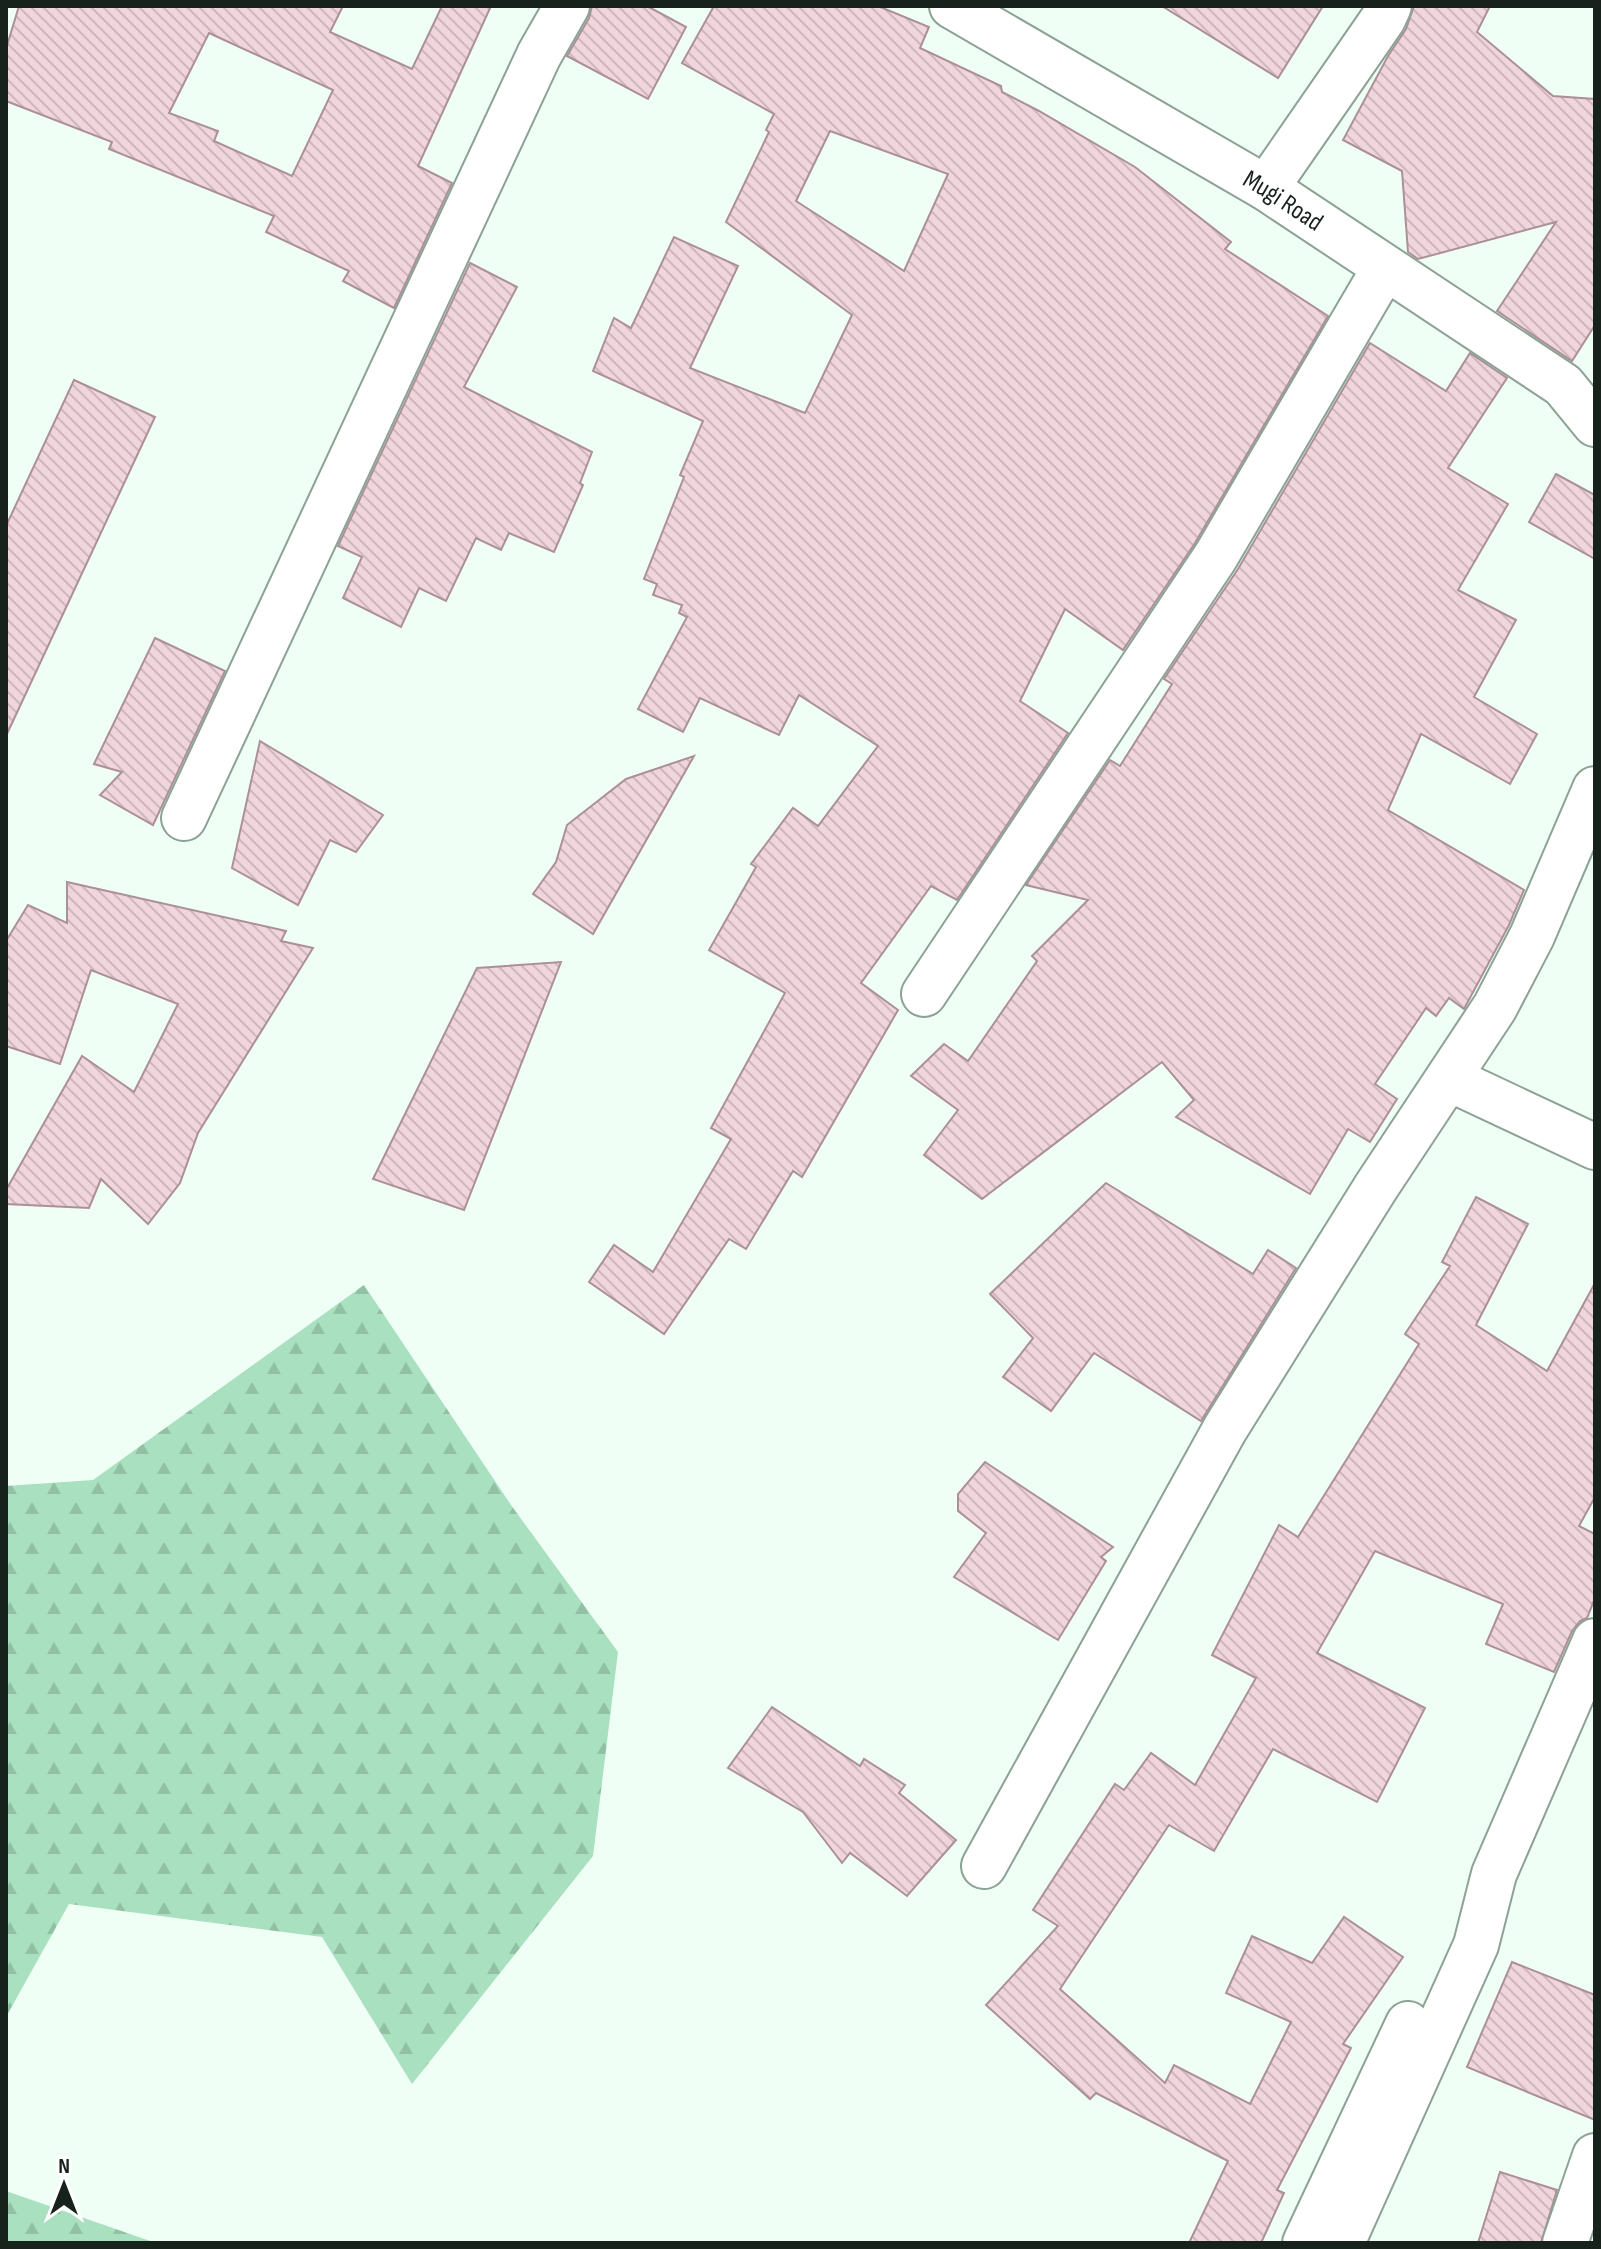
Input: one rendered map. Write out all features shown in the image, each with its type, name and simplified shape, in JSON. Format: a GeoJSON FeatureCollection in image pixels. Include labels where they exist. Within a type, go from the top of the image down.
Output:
{"type":"FeatureCollection","features":[{"type":"Feature","properties":{"kind":"street"},"geometry":{"type":"LineString","coordinates":[[184,818],[539,55],[567,6]]}},
{"type":"Feature","properties":{"kind":"street","name":"Mugi Road"},"geometry":{"type":"LineString","coordinates":[[952,6],[1266,188],[1563,385],[1595,424]]}},
{"type":"Feature","properties":{"kind":"street"},"geometry":{"type":"LineString","coordinates":[[1266,188],[1389,6]]}},
{"type":"Feature","properties":{"kind":"street"},"geometry":{"type":"LineString","coordinates":[[924,994],[1216,556],[1384,269]]}},
{"type":"Feature","properties":{"kind":"street"},"geometry":{"type":"LineString","coordinates":[[984,1866],[1225,1429],[1376,1187],[1495,1007],[1532,936],[1595,789]]}},
{"type":"Feature","properties":{"kind":"street"},"geometry":{"type":"LineString","coordinates":[[1450,1079],[1595,1147]]}},
{"type":"Feature","properties":{"kind":"street"},"geometry":{"type":"LineString","coordinates":[[1342,2243],[1476,1945],[1494,1874],[1595,1641]]}},
{"type":"Feature","properties":{"kind":"street"},"geometry":{"type":"LineString","coordinates":[[1305,2243],[1439,1958],[1464,1912],[1494,1874]]}},
{"type":"Feature","properties":{"kind":"street"},"geometry":{"type":"LineString","coordinates":[[1565,2243],[1595,2156]]}},
{"type":"Feature","properties":{"kind":"green space"},"geometry":{"type":"Polygon","coordinates":[[[364,1285],[511,1505],[618,1652],[593,1856],[412,2084],[322,1937],[69,1904],[6,2017],[6,1486],[93,1480],[364,1285]]]}},
{"type":"Feature","properties":{"kind":"green space"},"geometry":{"type":"Polygon","coordinates":[[[6,2191],[156,2243],[6,2243],[6,2191]]]}},
{"type":"Feature","properties":{"kind":"building"},"geometry":{"type":"Polygon","coordinates":[[[19,6],[343,6],[330,32],[412,69],[442,6],[491,6],[418,166],[452,183],[394,308],[343,281],[349,271],[266,232],[274,216],[109,149],[112,142],[6,101],[6,49],[19,6]],[[209,33],[169,113],[218,131],[214,141],[292,176],[333,90],[209,33]]]}},
{"type":"Feature","properties":{"kind":"building"},"geometry":{"type":"Polygon","coordinates":[[[592,6],[647,6],[686,27],[648,99],[567,56],[589,18],[592,6]]]}},
{"type":"Feature","properties":{"kind":"building"},"geometry":{"type":"Polygon","coordinates":[[[714,6],[878,6],[929,27],[920,48],[1001,86],[1002,92],[1135,167],[1231,242],[1225,249],[1328,316],[1195,543],[1123,650],[1065,609],[1020,701],[1068,733],[957,900],[931,886],[861,983],[898,1010],[802,1177],[793,1171],[746,1249],[729,1239],[664,1334],[589,1282],[614,1245],[653,1272],[731,1139],[711,1128],[785,993],[709,950],[756,867],[751,864],[793,808],[818,826],[878,746],[799,695],[779,735],[700,698],[683,732],[638,709],[687,617],[679,613],[682,605],[653,595],[657,584],[644,579],[684,477],[680,475],[703,421],[593,371],[614,318],[631,328],[674,237],[738,266],[690,368],[805,413],[852,315],[726,222],[769,132],[766,130],[774,114],[682,63],[714,6]],[[830,131],[796,201],[904,271],[948,174],[830,131]]]}},
{"type":"Feature","properties":{"kind":"building"},"geometry":{"type":"Polygon","coordinates":[[[1162,6],[1323,6],[1278,78],[1162,6]]]}},
{"type":"Feature","properties":{"kind":"building"},"geometry":{"type":"Polygon","coordinates":[[[1414,6],[1490,6],[1477,32],[1553,96],[1595,99],[1595,325],[1572,361],[1497,311],[1556,222],[1418,259],[1408,252],[1402,171],[1343,140],[1406,29],[1414,6]]]}},
{"type":"Feature","properties":{"kind":"building"},"geometry":{"type":"Polygon","coordinates":[[[470,263],[517,287],[464,387],[592,452],[580,483],[583,485],[554,552],[509,533],[501,550],[476,538],[446,601],[419,588],[401,627],[343,598],[362,557],[338,546],[470,263]]]}},
{"type":"Feature","properties":{"kind":"building"},"geometry":{"type":"Polygon","coordinates":[[[1370,343],[1446,391],[1470,353],[1507,378],[1448,468],[1508,504],[1458,590],[1516,620],[1474,697],[1537,734],[1510,784],[1421,734],[1388,810],[1524,890],[1509,925],[1464,1009],[1449,998],[1436,1016],[1426,1008],[1375,1084],[1397,1099],[1370,1142],[1348,1129],[1310,1194],[1176,1117],[1194,1100],[1162,1062],[982,1199],[924,1155],[958,1110],[911,1076],[944,1044],[968,1061],[1037,961],[1032,956],[1088,900],[1026,885],[1110,760],[1120,766],[1172,684],[1164,679],[1238,569],[1370,343]]]}},
{"type":"Feature","properties":{"kind":"building"},"geometry":{"type":"Polygon","coordinates":[[[74,380],[155,417],[6,736],[6,526],[74,380]]]}},
{"type":"Feature","properties":{"kind":"building"},"geometry":{"type":"Polygon","coordinates":[[[1556,474],[1595,495],[1595,559],[1529,522],[1556,474]]]}},
{"type":"Feature","properties":{"kind":"building"},"geometry":{"type":"Polygon","coordinates":[[[155,638],[225,671],[153,825],[100,795],[122,772],[94,764],[155,638]]]}},
{"type":"Feature","properties":{"kind":"building"},"geometry":{"type":"Polygon","coordinates":[[[260,741],[383,815],[356,852],[330,840],[298,905],[232,868],[260,741]]]}},
{"type":"Feature","properties":{"kind":"building"},"geometry":{"type":"Polygon","coordinates":[[[694,756],[593,934],[533,894],[556,862],[567,825],[626,779],[694,756]]]}},
{"type":"Feature","properties":{"kind":"building"},"geometry":{"type":"Polygon","coordinates":[[[67,882],[286,931],[281,941],[313,948],[198,1133],[180,1183],[148,1224],[101,1179],[89,1208],[6,1204],[6,1190],[82,1056],[134,1092],[178,1004],[91,970],[60,1064],[6,1046],[6,941],[28,905],[67,923],[67,882]]]}},
{"type":"Feature","properties":{"kind":"building"},"geometry":{"type":"Polygon","coordinates":[[[561,962],[464,1210],[373,1179],[477,968],[561,962]]]}},
{"type":"Feature","properties":{"kind":"building"},"geometry":{"type":"Polygon","coordinates":[[[1106,1183],[1253,1274],[1268,1250],[1296,1268],[1201,1421],[1094,1353],[1051,1411],[1003,1377],[1033,1338],[990,1294],[1106,1183]]]}},
{"type":"Feature","properties":{"kind":"building"},"geometry":{"type":"Polygon","coordinates":[[[1476,1197],[1528,1224],[1476,1325],[1547,1371],[1595,1283],[1595,1497],[1579,1526],[1595,1534],[1595,1598],[1587,1618],[1572,1631],[1554,1672],[1486,1644],[1503,1604],[1375,1551],[1317,1653],[1425,1708],[1377,1802],[1273,1749],[1214,1851],[1169,1825],[1060,1989],[1165,2083],[1174,2065],[1250,2104],[1291,2022],[1226,1993],[1252,1936],[1312,1963],[1344,1917],[1403,1957],[1343,2044],[1351,2048],[1277,2190],[1284,2193],[1261,2243],[1189,2243],[1228,2161],[1096,2093],[1090,2099],[986,2005],[1058,1926],[1033,1910],[1115,1784],[1124,1790],[1151,1753],[1195,1785],[1256,1678],[1212,1655],[1279,1525],[1298,1537],[1419,1344],[1405,1334],[1450,1266],[1442,1262],[1476,1197]]]}},
{"type":"Feature","properties":{"kind":"building"},"geometry":{"type":"Polygon","coordinates":[[[985,1462],[1113,1547],[1101,1557],[1106,1561],[1058,1640],[954,1577],[986,1533],[958,1511],[958,1494],[985,1462]]]}},
{"type":"Feature","properties":{"kind":"building"},"geometry":{"type":"Polygon","coordinates":[[[772,1707],[860,1766],[864,1759],[905,1785],[899,1793],[956,1840],[907,1896],[850,1853],[842,1863],[803,1812],[728,1768],[772,1707]]]}},
{"type":"Feature","properties":{"kind":"building"},"geometry":{"type":"Polygon","coordinates":[[[1512,1962],[1595,1995],[1595,2120],[1467,2067],[1512,1962]]]}},
{"type":"Feature","properties":{"kind":"building"},"geometry":{"type":"Polygon","coordinates":[[[1500,2172],[1557,2190],[1541,2243],[1478,2243],[1500,2172]]]}}]}
